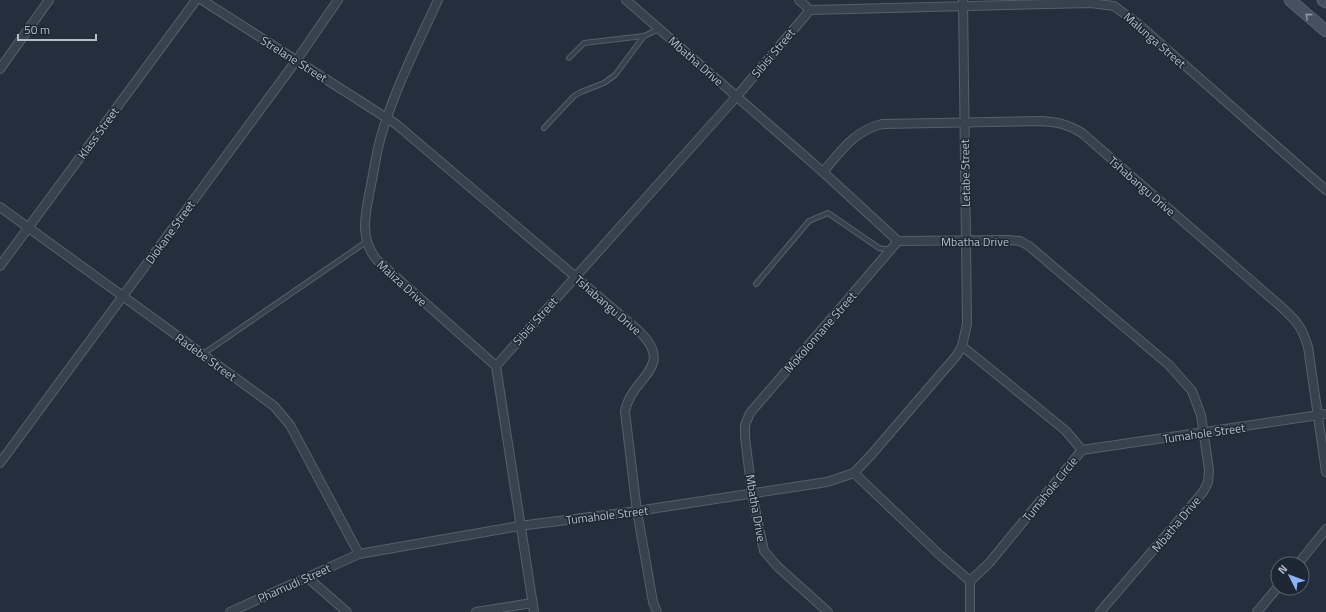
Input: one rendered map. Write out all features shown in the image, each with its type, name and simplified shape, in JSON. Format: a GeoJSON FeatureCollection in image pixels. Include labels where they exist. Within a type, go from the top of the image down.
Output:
{"type":"FeatureCollection","features":[{"type":"Feature","properties":{"kind":"street"},"geometry":{"type":"LineString","coordinates":[[0,69],[49,0]]}},
{"type":"Feature","properties":{"kind":"street","name":"Klass Street"},"geometry":{"type":"LineString","coordinates":[[0,266],[196,0]]}},
{"type":"Feature","properties":{"kind":"street","name":"Strelane Street"},"geometry":{"type":"LineString","coordinates":[[202,0],[296,61],[387,117]]}},
{"type":"Feature","properties":{"kind":"street","name":"Diokane Street"},"geometry":{"type":"LineString","coordinates":[[0,463],[296,61],[338,0]]}},
{"type":"Feature","properties":{"kind":"street","name":"Maliza Drive"},"geometry":{"type":"LineString","coordinates":[[438,0],[387,117],[379,142],[365,216],[366,242],[370,252],[377,260],[496,366]]}},
{"type":"Feature","properties":{"kind":"street","name":"Mbatha Drive"},"geometry":{"type":"LineString","coordinates":[[626,0],[823,172],[898,241],[1020,241],[1040,254],[1181,378],[1192,391],[1197,402],[1204,433],[1209,470],[1208,482],[1203,492],[1100,612]]}},
{"type":"Feature","properties":{"kind":"street"},"geometry":{"type":"LineString","coordinates":[[799,0],[810,10]]}},
{"type":"Feature","properties":{"kind":"street"},"geometry":{"type":"LineString","coordinates":[[1290,0],[1326,31]]}},
{"type":"Feature","properties":{"kind":"street","name":"Malunga Street"},"geometry":{"type":"LineString","coordinates":[[810,10],[963,2],[1091,3],[1114,6],[1136,23],[1326,190]]}},
{"type":"Feature","properties":{"kind":"street","name":"Letabe Street"},"geometry":{"type":"LineString","coordinates":[[962,346],[967,324],[963,2]]}},
{"type":"Feature","properties":{"kind":"street","name":"Sibisi Street"},"geometry":{"type":"LineString","coordinates":[[496,366],[737,96],[810,10]]}},
{"type":"Feature","properties":{"kind":"street","name":"Tshabangu Drive"},"geometry":{"type":"LineString","coordinates":[[387,117],[408,132],[643,336],[653,349],[655,356],[653,367],[631,395],[626,404],[625,412],[637,511],[653,602],[657,612]]}},
{"type":"Feature","properties":{"kind":"street","name":"Tshabangu Drive"},"geometry":{"type":"LineString","coordinates":[[823,172],[847,144],[868,128],[898,123],[1053,122],[1063,123],[1082,133],[1294,318],[1303,329],[1322,414],[1326,472]]}},
{"type":"Feature","properties":{"kind":"street","name":"Radebe Street"},"geometry":{"type":"LineString","coordinates":[[0,207],[274,406],[287,420],[359,554]]}},
{"type":"Feature","properties":{"kind":"street","name":"Mokolonnane Street"},"geometry":{"type":"LineString","coordinates":[[745,425],[750,413],[898,241]]}},
{"type":"Feature","properties":{"kind":"street"},"geometry":{"type":"LineString","coordinates":[[962,346],[949,366],[854,473],[941,556],[970,581],[970,612]]}},
{"type":"Feature","properties":{"kind":"street","name":"Tumahole Circle"},"geometry":{"type":"LineString","coordinates":[[962,346],[1066,432],[1082,450],[990,562],[970,581]]}},
{"type":"Feature","properties":{"kind":"street"},"geometry":{"type":"LineString","coordinates":[[496,366],[519,526],[534,612]]}},
{"type":"Feature","properties":{"kind":"street","name":"Tumahole Street"},"geometry":{"type":"LineString","coordinates":[[1082,450],[1204,433],[1322,414]]}},
{"type":"Feature","properties":{"kind":"street","name":"Mbatha Drive"},"geometry":{"type":"LineString","coordinates":[[745,425],[752,494],[764,551],[778,567],[828,612]]}},
{"type":"Feature","properties":{"kind":"street","name":"Tumahole Street"},"geometry":{"type":"LineString","coordinates":[[359,554],[519,526],[637,511],[827,482],[854,473]]}},
{"type":"Feature","properties":{"kind":"street"},"geometry":{"type":"LineString","coordinates":[[1304,556],[1326,529]]}},
{"type":"Feature","properties":{"kind":"street","name":"Phamudi Street"},"geometry":{"type":"LineString","coordinates":[[230,612],[359,554]]}},
{"type":"Feature","properties":{"kind":"street"},"geometry":{"type":"LineString","coordinates":[[308,578],[347,612]]}},
{"type":"Feature","properties":{"kind":"street"},"geometry":{"type":"LineString","coordinates":[[1257,612],[1271,596]]}},
{"type":"Feature","properties":{"kind":"street"},"geometry":{"type":"LineString","coordinates":[[476,612],[532,603]]}},
{"type":"Feature","properties":{"kind":"lane"},"geometry":{"type":"LineString","coordinates":[[569,58],[584,43],[644,36],[659,29]]}},
{"type":"Feature","properties":{"kind":"lane"},"geometry":{"type":"LineString","coordinates":[[544,128],[574,96],[604,83],[616,75],[644,36]]}},
{"type":"Feature","properties":{"kind":"lane"},"geometry":{"type":"LineString","coordinates":[[756,284],[809,221],[828,213],[879,248],[890,250]]}},
{"type":"Feature","properties":{"kind":"lane"},"geometry":{"type":"LineString","coordinates":[[203,354],[366,242]]}}]}
